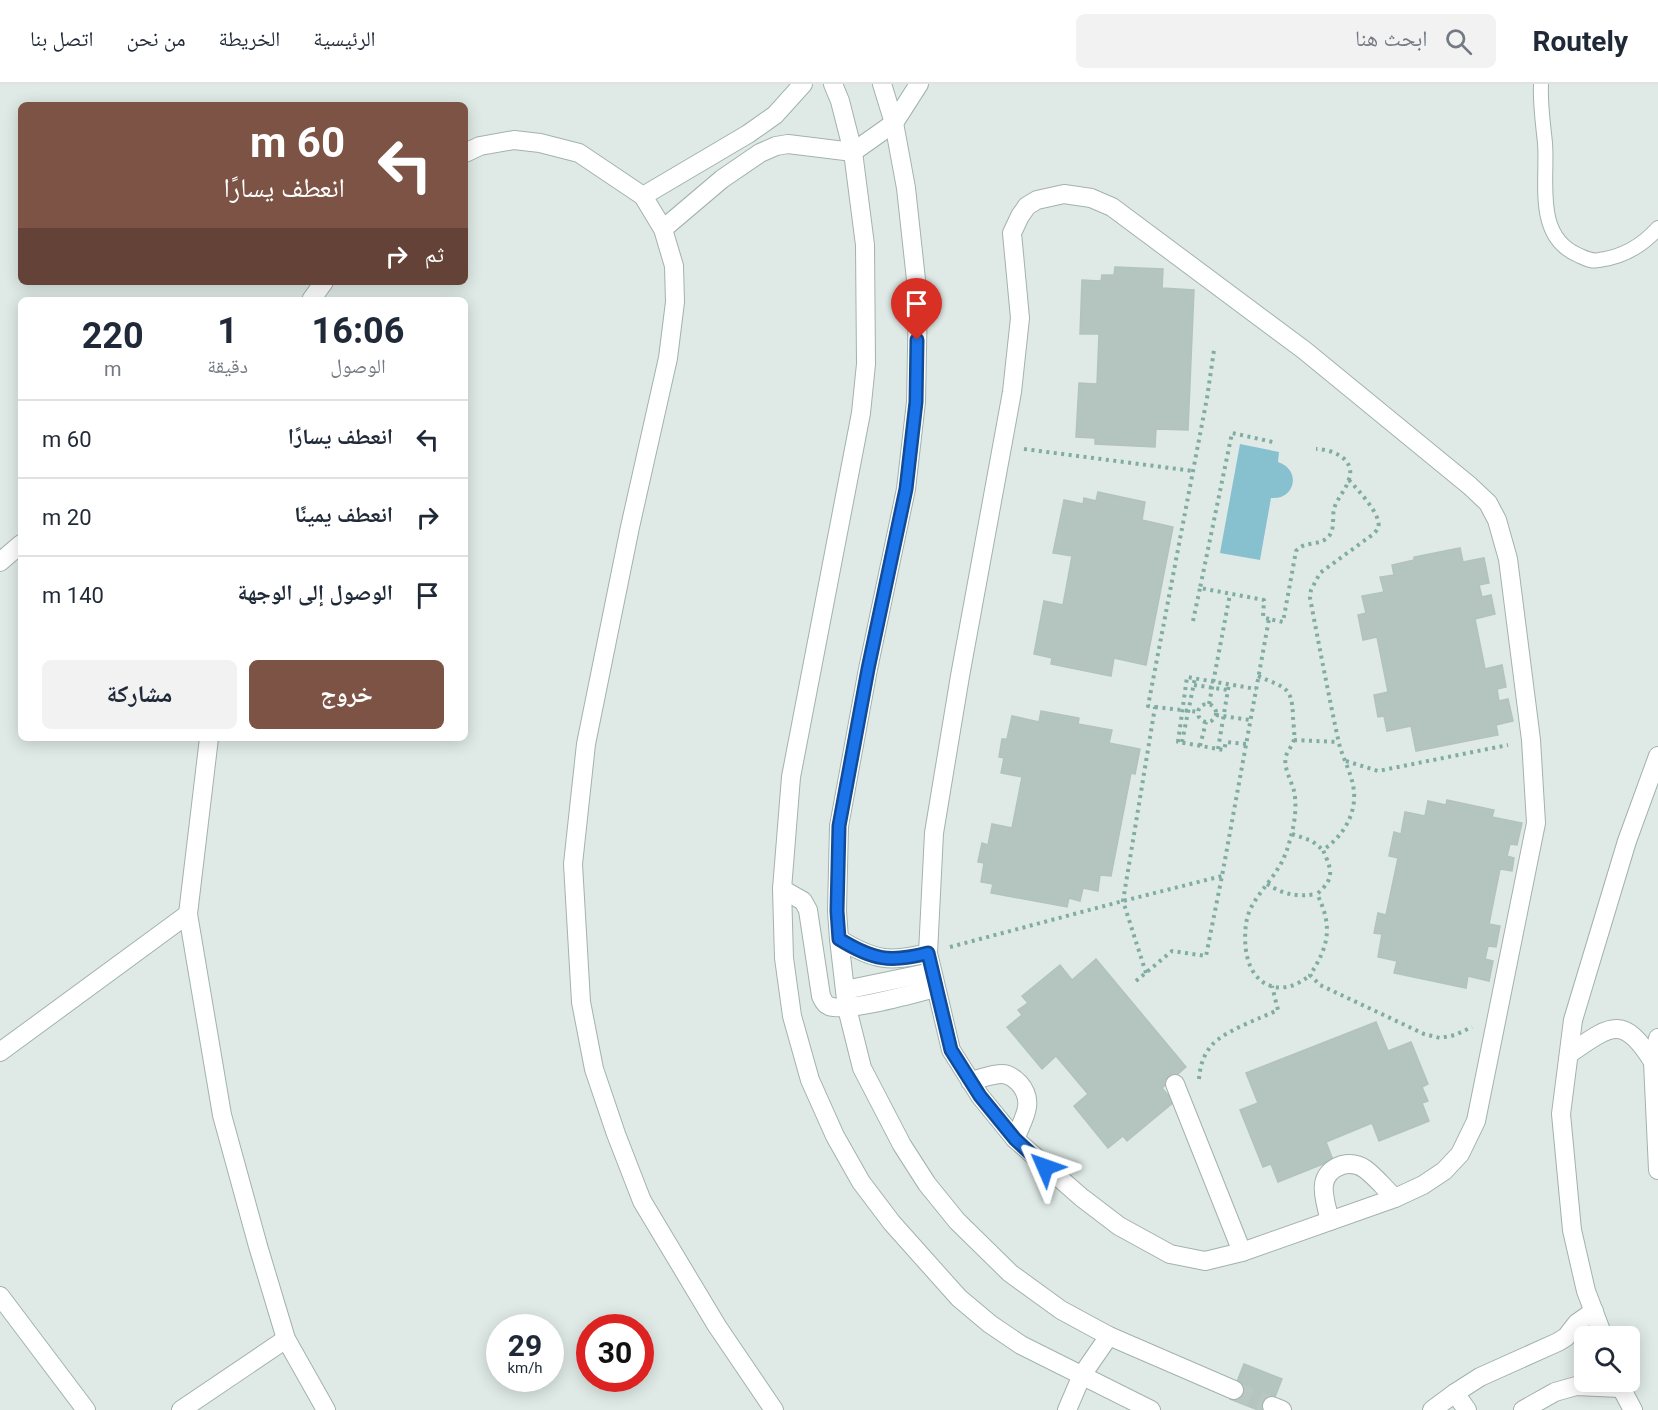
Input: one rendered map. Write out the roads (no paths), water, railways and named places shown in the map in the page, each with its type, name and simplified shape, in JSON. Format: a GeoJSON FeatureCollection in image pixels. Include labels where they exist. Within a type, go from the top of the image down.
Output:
{"type":"FeatureCollection","features":[{"type":"Feature","properties":{"kind":"street"},"geometry":{"type":"LineString","coordinates":[[643,196],[748,134],[775,115],[803,84]]}},
{"type":"Feature","properties":{"kind":"street"},"geometry":{"type":"LineString","coordinates":[[833,84],[840,101],[853,152],[865,245],[866,364],[861,413],[791,777],[782,889],[784,958],[792,1016],[810,1080],[835,1136],[861,1182],[892,1223],[959,1298],[1021,1346],[1151,1410]]}},
{"type":"Feature","properties":{"kind":"street"},"geometry":{"type":"LineString","coordinates":[[882,84],[894,123],[906,188],[918,298],[916,402],[906,489],[868,669],[839,826],[837,911],[839,939],[846,999],[862,1068],[902,1145],[927,1184],[957,1221],[1010,1273],[1061,1310],[1109,1336],[1234,1390]]}},
{"type":"Feature","properties":{"kind":"street"},"geometry":{"type":"LineString","coordinates":[[663,229],[722,179],[760,153],[776,146],[788,144],[853,152],[894,123],[919,84]]}},
{"type":"Feature","properties":{"kind":"street"},"geometry":{"type":"LineString","coordinates":[[468,152],[480,146],[514,140],[540,142],[579,153],[643,196],[663,229],[674,266],[675,302],[668,358],[630,527],[586,744],[573,864],[582,1002],[594,1069],[642,1201],[717,1326],[774,1410]]}},
{"type":"Feature","properties":{"kind":"street"},"geometry":{"type":"LineString","coordinates":[[1064,194],[1091,198],[1112,207],[1304,350],[1470,486],[1488,503],[1497,519],[1508,559],[1531,740],[1536,823],[1476,1121],[1460,1154],[1444,1170],[1395,1198],[1242,1252],[1205,1261],[1170,1254],[1119,1226],[1081,1197],[1015,1139],[980,1096],[951,1050],[928,953],[934,832],[1012,392],[1020,318],[1012,233],[1027,206],[1037,200],[1064,194]]}},
{"type":"Feature","properties":{"kind":"street"},"geometry":{"type":"LineString","coordinates":[[0,562],[18,547]]}},
{"type":"Feature","properties":{"kind":"street"},"geometry":{"type":"LineString","coordinates":[[209,741],[188,914],[222,1115],[286,1339],[326,1410]]}},
{"type":"Feature","properties":{"kind":"street"},"geometry":{"type":"LineString","coordinates":[[1599,1326],[1586,1291],[1572,1230],[1561,1114],[1573,1020],[1627,841],[1658,756]]}},
{"type":"Feature","properties":{"kind":"street"},"geometry":{"type":"LineString","coordinates":[[782,889],[803,901],[808,910],[820,996],[831,1007],[846,999],[934,980]]}},
{"type":"Feature","properties":{"kind":"street"},"geometry":{"type":"LineString","coordinates":[[0,1052],[188,914]]}},
{"type":"Feature","properties":{"kind":"street"},"geometry":{"type":"LineString","coordinates":[[839,939],[859,951],[882,958],[905,959],[928,953]]}},
{"type":"Feature","properties":{"kind":"street"},"geometry":{"type":"LineString","coordinates":[[1569,1054],[1594,1037],[1614,1028],[1628,1031],[1644,1047],[1653,1062]]}},
{"type":"Feature","properties":{"kind":"street"},"geometry":{"type":"LineString","coordinates":[[1658,1038],[1653,1062],[1658,1170]]}},
{"type":"Feature","properties":{"kind":"street"},"geometry":{"type":"LineString","coordinates":[[970,1082],[1002,1074],[1010,1076],[1021,1085],[1028,1105],[1015,1139]]}},
{"type":"Feature","properties":{"kind":"street"},"geometry":{"type":"LineString","coordinates":[[1175,1084],[1242,1252]]}},
{"type":"Feature","properties":{"kind":"street"},"geometry":{"type":"LineString","coordinates":[[1330,1221],[1323,1182],[1326,1175],[1339,1166],[1355,1164],[1364,1168],[1395,1198]]}},
{"type":"Feature","properties":{"kind":"street"},"geometry":{"type":"LineString","coordinates":[[0,1296],[86,1410]]}},
{"type":"Feature","properties":{"kind":"street"},"geometry":{"type":"LineString","coordinates":[[1432,1410],[1480,1377],[1558,1342],[1566,1337],[1577,1323],[1594,1311]]}},
{"type":"Feature","properties":{"kind":"street"},"geometry":{"type":"LineString","coordinates":[[1067,1410],[1082,1375],[1109,1336]]}},
{"type":"Feature","properties":{"kind":"street"},"geometry":{"type":"LineString","coordinates":[[181,1410],[286,1339]]}},
{"type":"Feature","properties":{"kind":"street"},"geometry":{"type":"LineString","coordinates":[[1523,1410],[1555,1392],[1574,1387]]}},
{"type":"Feature","properties":{"kind":"street"},"geometry":{"type":"LineString","coordinates":[[1623,1392],[1633,1410]]}},
{"type":"Feature","properties":{"kind":"street"},"geometry":{"type":"LineString","coordinates":[[1455,1393],[1467,1410]]}},
{"type":"Feature","properties":{"kind":"lane"},"geometry":{"type":"LineString","coordinates":[[1541,84],[1540,108],[1545,145],[1545,209],[1551,228],[1559,242],[1572,252],[1593,261],[1608,259],[1627,253],[1639,246],[1658,228]]}},
{"type":"Feature","properties":{"kind":"water"},"geometry":{"type":"Polygon","coordinates":[[[1240,444],[1279,452],[1278,462],[1286,466],[1293,477],[1290,490],[1286,494],[1271,498],[1260,560],[1220,553],[1240,444]]]}},
{"type":"Feature","properties":{"kind":"tunnel"},"geometry":{"type":"LineString","coordinates":[[1234,1390],[1272,1406]]}}]}
